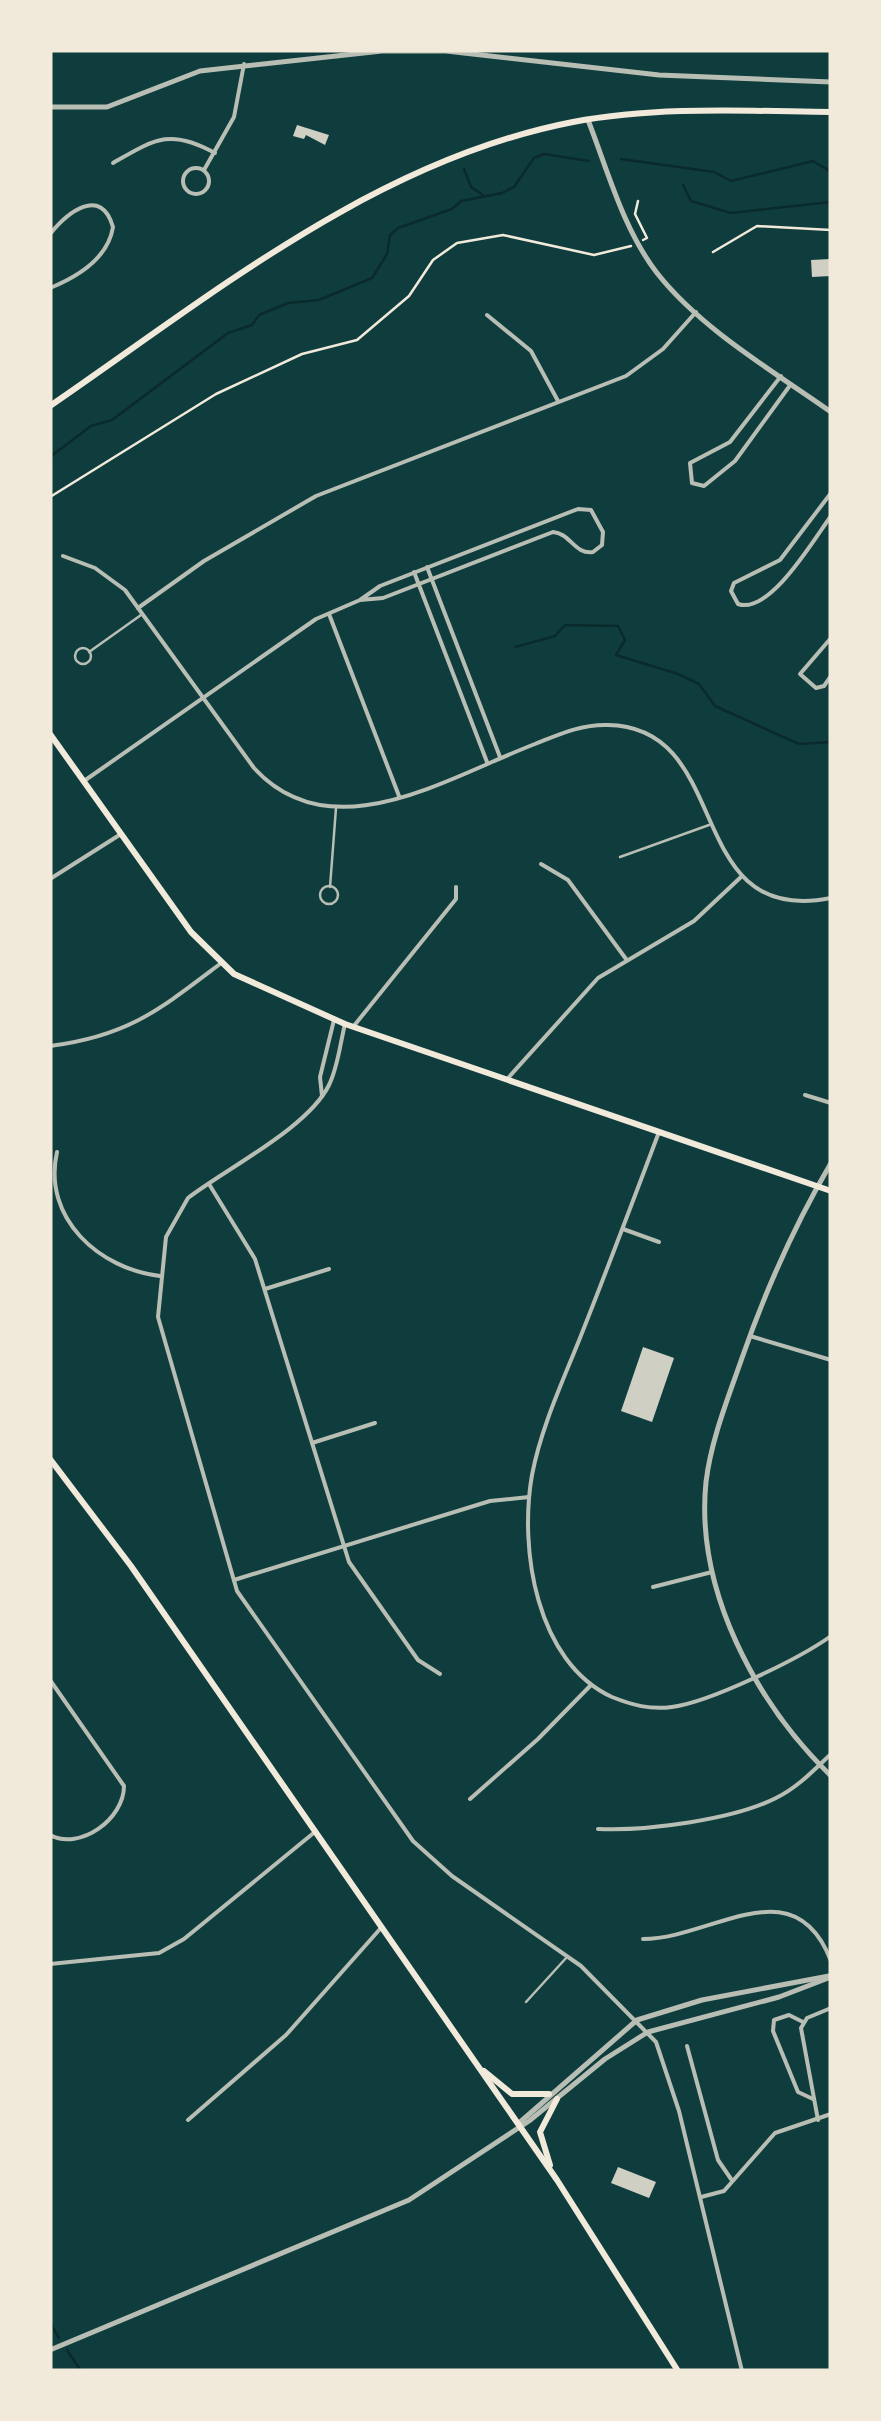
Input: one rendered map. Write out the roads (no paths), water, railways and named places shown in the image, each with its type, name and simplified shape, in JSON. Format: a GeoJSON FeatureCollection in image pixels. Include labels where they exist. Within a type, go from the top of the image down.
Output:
{"type":"FeatureCollection","features":[{"type":"Feature","properties":{"kind":"main road"},"geometry":{"type":"LineString","coordinates":[[50,406],[290,243],[382,190],[483,146],[588,120],[678,112],[831,112]]}},
{"type":"Feature","properties":{"kind":"main road"},"geometry":{"type":"LineString","coordinates":[[50,734],[191,932],[220,964],[264,991],[349,1026],[831,1191]]}},
{"type":"Feature","properties":{"kind":"main road"},"geometry":{"type":"LineString","coordinates":[[50,1458],[316,1830],[380,1929],[557,2180],[678,2371]]}},
{"type":"Feature","properties":{"kind":"main road"},"geometry":{"type":"LineString","coordinates":[[472,2060],[512,2094],[549,2094]]}},
{"type":"Feature","properties":{"kind":"main road"},"geometry":{"type":"LineString","coordinates":[[557,2098],[540,2132],[557,2180]]}},
{"type":"Feature","properties":{"kind":"street"},"geometry":{"type":"LineString","coordinates":[[50,107],[107,107],[184,75],[244,64],[432,51],[659,75],[831,82]]}},
{"type":"Feature","properties":{"kind":"street"},"geometry":{"type":"LineString","coordinates":[[204,170],[234,117],[244,64]]}},
{"type":"Feature","properties":{"kind":"street"},"geometry":{"type":"LineString","coordinates":[[588,120],[638,242],[658,274],[696,312],[830,408]]}},
{"type":"Feature","properties":{"kind":"street"},"geometry":{"type":"LineString","coordinates":[[113,163],[172,136],[190,139],[215,153]]}},
{"type":"Feature","properties":{"kind":"street"},"geometry":{"type":"LineString","coordinates":[[194,168],[204,170],[210,179],[207,189],[199,194],[188,192],[183,183],[185,173],[194,168]]}},
{"type":"Feature","properties":{"kind":"street"},"geometry":{"type":"LineString","coordinates":[[50,234],[68,213],[89,204],[104,210],[114,227],[110,242],[96,259],[50,288]]}},
{"type":"Feature","properties":{"kind":"street"},"geometry":{"type":"LineString","coordinates":[[138,608],[217,553],[316,496],[640,368],[696,312]]}},
{"type":"Feature","properties":{"kind":"street"},"geometry":{"type":"LineString","coordinates":[[487,316],[531,351],[558,401]]}},
{"type":"Feature","properties":{"kind":"street"},"geometry":{"type":"LineString","coordinates":[[781,376],[730,442],[690,463],[692,482],[704,486],[726,471],[792,384]]}},
{"type":"Feature","properties":{"kind":"street"},"geometry":{"type":"LineString","coordinates":[[831,493],[780,560],[734,583],[732,591],[738,604],[748,607],[777,587],[831,516]]}},
{"type":"Feature","properties":{"kind":"street"},"geometry":{"type":"LineString","coordinates":[[84,782],[328,614],[414,572],[578,509],[591,510],[602,532],[602,546],[593,552],[579,550],[564,535],[553,532],[418,585],[360,600]]}},
{"type":"Feature","properties":{"kind":"street"},"geometry":{"type":"LineString","coordinates":[[63,556],[108,576],[143,614],[266,782],[298,801],[336,808],[377,806],[583,727],[618,726],[641,731],[671,750],[686,767],[727,860],[742,878],[776,898],[831,898]]}},
{"type":"Feature","properties":{"kind":"street"},"geometry":{"type":"LineString","coordinates":[[426,567],[500,757]]}},
{"type":"Feature","properties":{"kind":"street"},"geometry":{"type":"LineString","coordinates":[[414,572],[488,762]]}},
{"type":"Feature","properties":{"kind":"street"},"geometry":{"type":"LineString","coordinates":[[328,614],[399,796]]}},
{"type":"Feature","properties":{"kind":"street"},"geometry":{"type":"LineString","coordinates":[[831,638],[800,674],[816,688],[824,686],[831,676]]}},
{"type":"Feature","properties":{"kind":"street"},"geometry":{"type":"LineString","coordinates":[[50,879],[120,834]]}},
{"type":"Feature","properties":{"kind":"street"},"geometry":{"type":"LineString","coordinates":[[541,864],[568,880],[626,959]]}},
{"type":"Feature","properties":{"kind":"street"},"geometry":{"type":"LineString","coordinates":[[508,1078],[581,995],[626,959],[694,921],[742,878]]}},
{"type":"Feature","properties":{"kind":"street"},"geometry":{"type":"LineString","coordinates":[[456,888],[456,899],[349,1026],[330,1084],[322,1096],[188,1198],[170,1225],[160,1276],[158,1317],[162,1341],[234,1580],[252,1616],[413,1841],[452,1876],[568,1956],[648,2032],[668,2070],[742,2371]]}},
{"type":"Feature","properties":{"kind":"street"},"geometry":{"type":"LineString","coordinates":[[50,1046],[130,1028],[220,964]]}},
{"type":"Feature","properties":{"kind":"street"},"geometry":{"type":"LineString","coordinates":[[322,1096],[320,1077],[334,1020]]}},
{"type":"Feature","properties":{"kind":"street"},"geometry":{"type":"LineString","coordinates":[[805,1094],[831,1103]]}},
{"type":"Feature","properties":{"kind":"street"},"geometry":{"type":"LineString","coordinates":[[659,1132],[542,1434],[529,1497],[532,1558],[543,1610],[561,1652],[590,1684],[631,1704],[668,1708],[754,1675],[831,1636]]}},
{"type":"Feature","properties":{"kind":"street"},"geometry":{"type":"LineString","coordinates":[[57,1152],[57,1190],[80,1237],[112,1264],[160,1276]]}},
{"type":"Feature","properties":{"kind":"street"},"geometry":{"type":"LineString","coordinates":[[831,1163],[780,1258],[750,1336],[708,1468],[704,1514],[712,1572],[754,1675],[777,1715],[831,1776]]}},
{"type":"Feature","properties":{"kind":"street"},"geometry":{"type":"LineString","coordinates":[[209,1184],[248,1245],[265,1290],[342,1546],[418,1660],[440,1674]]}},
{"type":"Feature","properties":{"kind":"street"},"geometry":{"type":"LineString","coordinates":[[622,1229],[660,1242]]}},
{"type":"Feature","properties":{"kind":"street"},"geometry":{"type":"LineString","coordinates":[[265,1290],[330,1269]]}},
{"type":"Feature","properties":{"kind":"street"},"geometry":{"type":"LineString","coordinates":[[750,1336],[831,1360]]}},
{"type":"Feature","properties":{"kind":"street"},"geometry":{"type":"LineString","coordinates":[[312,1442],[375,1423]]}},
{"type":"Feature","properties":{"kind":"street"},"geometry":{"type":"LineString","coordinates":[[234,1580],[490,1501],[529,1497]]}},
{"type":"Feature","properties":{"kind":"street"},"geometry":{"type":"LineString","coordinates":[[653,1587],[712,1572]]}},
{"type":"Feature","properties":{"kind":"street"},"geometry":{"type":"LineString","coordinates":[[50,1682],[124,1786],[124,1802],[114,1815],[77,1840],[64,1842],[50,1835]]}},
{"type":"Feature","properties":{"kind":"street"},"geometry":{"type":"LineString","coordinates":[[470,1799],[538,1740],[590,1684]]}},
{"type":"Feature","properties":{"kind":"street"},"geometry":{"type":"LineString","coordinates":[[598,1829],[656,1826],[748,1809],[791,1790],[831,1754]]}},
{"type":"Feature","properties":{"kind":"street"},"geometry":{"type":"LineString","coordinates":[[50,1964],[159,1953],[184,1939],[316,1830]]}},
{"type":"Feature","properties":{"kind":"street"},"geometry":{"type":"LineString","coordinates":[[643,1939],[693,1934],[740,1915],[774,1910],[796,1916],[813,1929],[831,1961]]}},
{"type":"Feature","properties":{"kind":"street"},"geometry":{"type":"LineString","coordinates":[[188,2120],[286,2035],[380,1929]]}},
{"type":"Feature","properties":{"kind":"street"},"geometry":{"type":"LineString","coordinates":[[518,2126],[549,2094],[638,2020],[733,1992],[831,1977]]}},
{"type":"Feature","properties":{"kind":"street"},"geometry":{"type":"LineString","coordinates":[[50,2350],[409,2200],[446,2179],[605,2059],[648,2032],[779,1997],[831,1977]]}},
{"type":"Feature","properties":{"kind":"street"},"geometry":{"type":"LineString","coordinates":[[803,2022],[831,2008]]}},
{"type":"Feature","properties":{"kind":"street"},"geometry":{"type":"LineString","coordinates":[[803,2022],[788,2015],[774,2020],[774,2031],[798,2092],[812,2099]]}},
{"type":"Feature","properties":{"kind":"street"},"geometry":{"type":"LineString","coordinates":[[803,2022],[818,2120]]}},
{"type":"Feature","properties":{"kind":"street"},"geometry":{"type":"LineString","coordinates":[[686,2046],[718,2160],[732,2180]]}},
{"type":"Feature","properties":{"kind":"street"},"geometry":{"type":"LineString","coordinates":[[700,2197],[720,2194],[775,2133],[831,2114]]}},
{"type":"Feature","properties":{"kind":"lane"},"geometry":{"type":"LineString","coordinates":[[90,652],[143,614]]}},
{"type":"Feature","properties":{"kind":"lane"},"geometry":{"type":"LineString","coordinates":[[330,887],[336,808]]}},
{"type":"Feature","properties":{"kind":"lane"},"geometry":{"type":"LineString","coordinates":[[620,857],[710,825]]}},
{"type":"Feature","properties":{"kind":"lane"},"geometry":{"type":"LineString","coordinates":[[526,2002],[568,1956]]}},
{"type":"Feature","properties":{"kind":"waterway"},"geometry":{"type":"LineString","coordinates":[[50,457],[91,426],[112,420],[228,333],[252,325],[259,315],[288,303],[319,300],[372,278],[387,254],[390,235],[398,228],[452,209],[461,201],[514,187],[534,158],[544,154],[589,161]]}},
{"type":"Feature","properties":{"kind":"waterway"},"geometry":{"type":"LineString","coordinates":[[621,159],[714,172],[731,181],[813,161],[831,172]]}},
{"type":"Feature","properties":{"kind":"waterway"},"geometry":{"type":"LineString","coordinates":[[464,169],[471,187],[483,195]]}},
{"type":"Feature","properties":{"kind":"waterway"},"geometry":{"type":"LineString","coordinates":[[683,185],[691,201],[731,213],[831,202]]}},
{"type":"Feature","properties":{"kind":"waterway"},"geometry":{"type":"LineString","coordinates":[[515,647],[555,636],[565,625],[618,626],[625,640],[616,655],[699,684],[715,706],[799,744],[831,742]]}},
{"type":"Feature","properties":{"kind":"waterway"},"geometry":{"type":"LineString","coordinates":[[50,2323],[59,2338]]}},
{"type":"Feature","properties":{"kind":"waterway"},"geometry":{"type":"LineString","coordinates":[[67,2350],[81,2371]]}}]}
